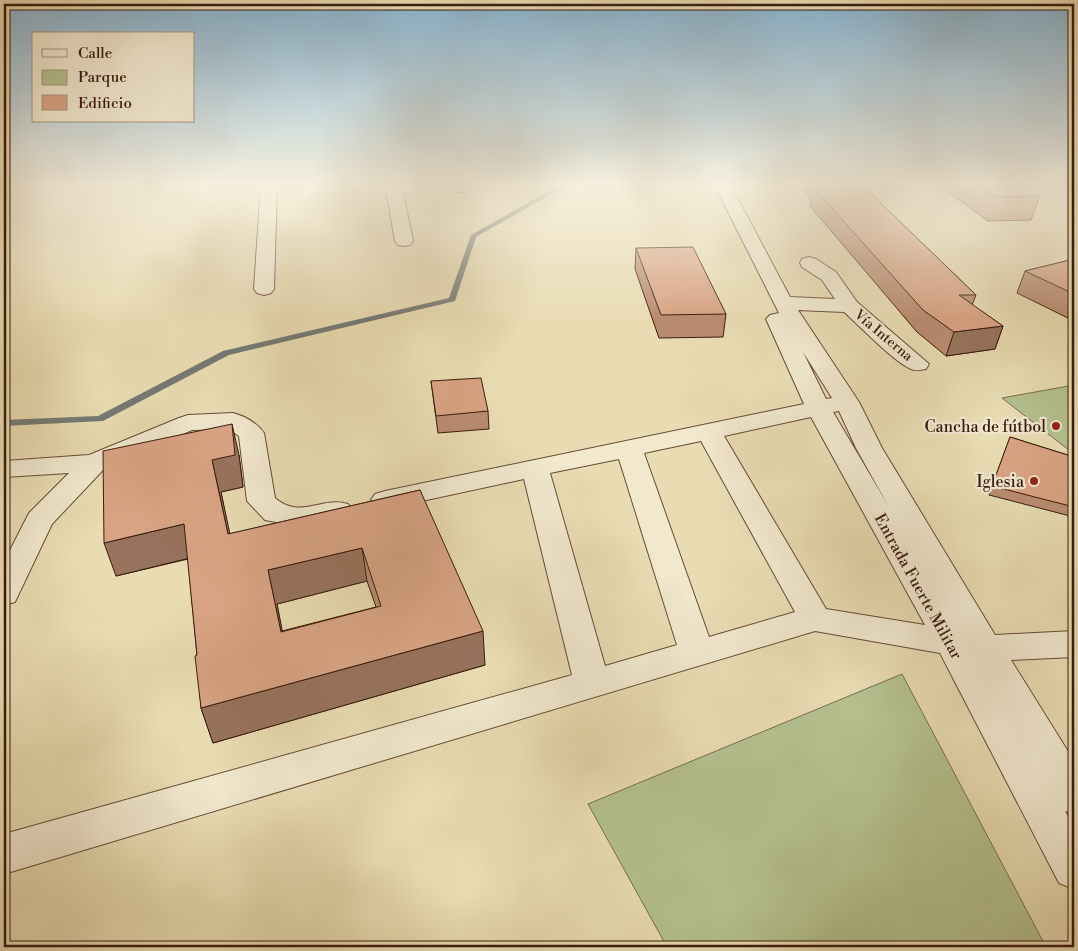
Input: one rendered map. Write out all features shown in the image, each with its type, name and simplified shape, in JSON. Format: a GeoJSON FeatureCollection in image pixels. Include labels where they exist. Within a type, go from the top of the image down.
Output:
{"type":"FeatureCollection","features":[{"type":"Feature","properties":{"kind":"street"},"geometry":{"type":"LineString","coordinates":[[264,289],[267,228]]}},
{"type":"Feature","properties":{"kind":"street"},"geometry":{"type":"LineString","coordinates":[[402,228],[404,241]]}},
{"type":"Feature","properties":{"kind":"street"},"geometry":{"type":"LineString","coordinates":[[745,228],[784,303]]}},
{"type":"Feature","properties":{"kind":"street","name":"Vía Interna"},"geometry":{"type":"LineString","coordinates":[[809,263],[829,276],[850,306],[892,344],[918,364]]}},
{"type":"Feature","properties":{"kind":"street","name":"Vía Interna"},"geometry":{"type":"LineString","coordinates":[[784,303],[850,306]]}},
{"type":"Feature","properties":{"kind":"street","name":"Entrada Fuerte Militar"},"geometry":{"type":"LineString","coordinates":[[784,303],[776,316],[833,405],[968,645],[1074,868]]}},
{"type":"Feature","properties":{"kind":"street"},"geometry":{"type":"LineString","coordinates":[[4,469],[94,463],[188,423],[233,421],[251,432],[261,501],[276,513],[303,518],[833,405]]}},
{"type":"Feature","properties":{"kind":"street"},"geometry":{"type":"LineString","coordinates":[[709,432],[815,619]]}},
{"type":"Feature","properties":{"kind":"street"},"geometry":{"type":"LineString","coordinates":[[629,449],[697,653]]}},
{"type":"Feature","properties":{"kind":"street"},"geometry":{"type":"LineString","coordinates":[[4,594],[11,552],[94,463]]}},
{"type":"Feature","properties":{"kind":"street"},"geometry":{"type":"LineString","coordinates":[[535,468],[592,684]]}},
{"type":"Feature","properties":{"kind":"street"},"geometry":{"type":"LineString","coordinates":[[4,854],[815,619],[968,645],[1074,644]]}},
{"type":"Feature","properties":{"kind":"street","name":"Entrada Fuerte Militar"},"geometry":{"type":"LineString","coordinates":[[968,645],[1074,796]]}},
{"type":"Feature","properties":{"kind":"green space","name":"Cancha de fútbol"},"geometry":{"type":"Polygon","coordinates":[[[1074,385],[1074,454],[1002,398],[1074,385]]]}},
{"type":"Feature","properties":{"kind":"green space"},"geometry":{"type":"Polygon","coordinates":[[[902,674],[1046,947],[667,947],[588,804],[902,674]]]}},
{"type":"Feature","properties":{"kind":"building"},"geometry":{"type":"Polygon","coordinates":[[[850,228],[907,228],[976,295],[959,295],[1003,326],[954,332],[923,310],[850,228]]]}},
{"type":"Feature","properties":{"kind":"building"},"geometry":{"type":"Polygon","coordinates":[[[693,247],[726,314],[661,315],[636,248],[693,247]]]}},
{"type":"Feature","properties":{"kind":"building"},"geometry":{"type":"Polygon","coordinates":[[[1074,259],[1074,294],[1025,271],[1074,259]]]}},
{"type":"Feature","properties":{"kind":"building"},"geometry":{"type":"Polygon","coordinates":[[[481,378],[488,411],[436,416],[431,381],[481,378]]]}},
{"type":"Feature","properties":{"kind":"building"},"geometry":{"type":"Polygon","coordinates":[[[232,424],[235,455],[212,460],[228,534],[420,490],[483,631],[201,708],[184,524],[104,543],[103,451],[232,424]],[[362,548],[268,570],[281,632],[381,606],[362,548]]]}},
{"type":"Feature","properties":{"kind":"building","name":"Iglesia"},"geometry":{"type":"Polygon","coordinates":[[[1010,437],[1074,457],[1074,507],[992,486],[1010,437]]]}},
{"type":"Feature","properties":{"kind":"waterway"},"geometry":{"type":"LineString","coordinates":[[4,423],[100,419],[226,353],[452,299],[473,236],[487,228]]}},
{"type":"Feature","properties":{"kind":"place","name":"Cancha de fútbol"},"geometry":{"type":"Point","coordinates":[1056,426]}},
{"type":"Feature","properties":{"kind":"place","name":"Iglesia"},"geometry":{"type":"Point","coordinates":[1034,481]}}]}
